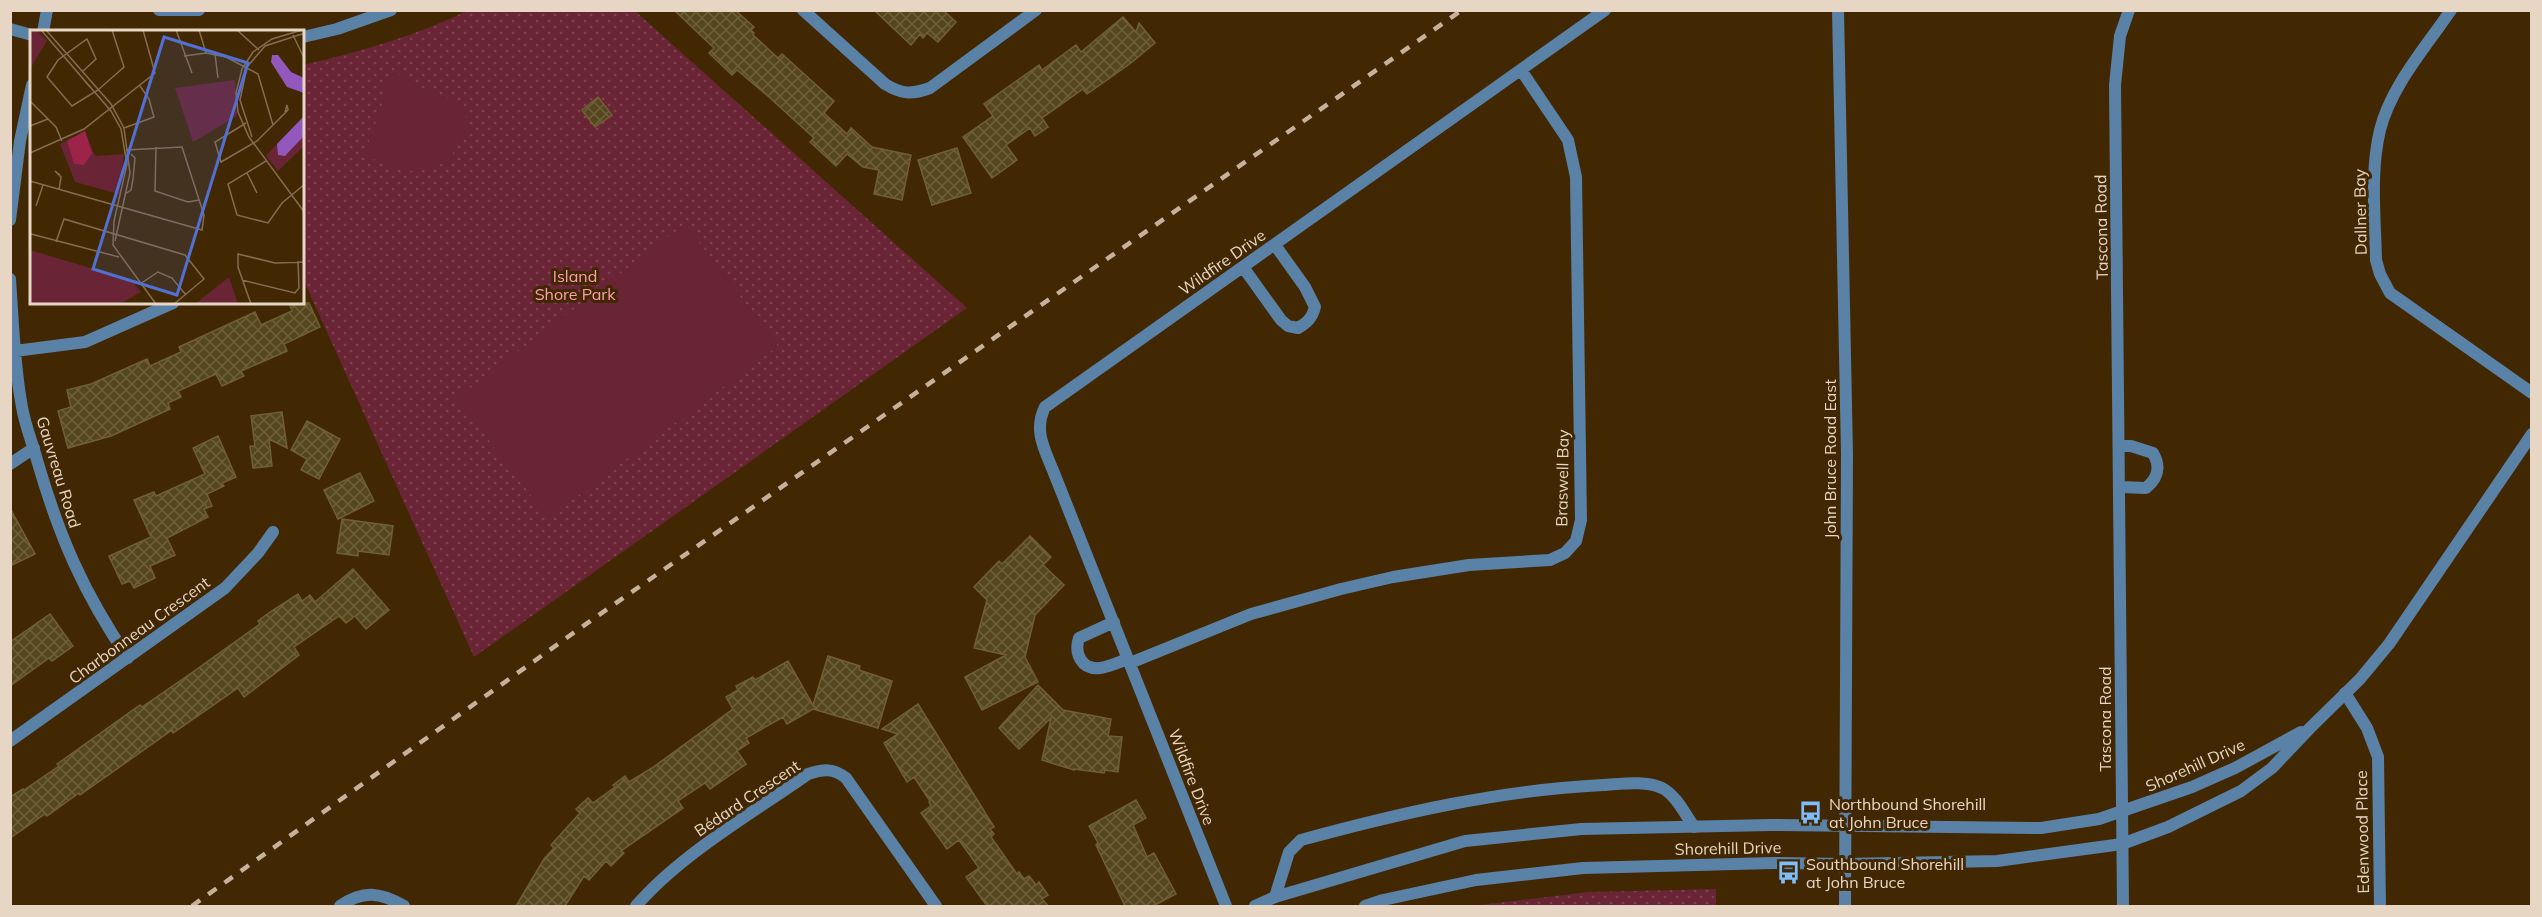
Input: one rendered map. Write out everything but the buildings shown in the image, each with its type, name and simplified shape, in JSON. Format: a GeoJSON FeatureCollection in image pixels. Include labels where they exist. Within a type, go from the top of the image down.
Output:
{"type":"FeatureCollection","features":[{"type":"Feature","properties":{"kind":"street"},"geometry":{"type":"LineString","coordinates":[[43,30],[47,10]]}},
{"type":"Feature","properties":{"kind":"street"},"geometry":{"type":"LineString","coordinates":[[159,10],[199,10]]}},
{"type":"Feature","properties":{"kind":"street"},"geometry":{"type":"LineString","coordinates":[[304,37],[337,29],[391,10]]}},
{"type":"Feature","properties":{"kind":"street"},"geometry":{"type":"LineString","coordinates":[[803,10],[885,84],[898,92],[913,94],[930,88],[1036,10]]}},
{"type":"Feature","properties":{"kind":"street","name":"Wildfire Drive"},"geometry":{"type":"LineString","coordinates":[[1226,906],[1039,434],[1039,419],[1045,407],[1605,10]]}},
{"type":"Feature","properties":{"kind":"street","name":"John Bruce Road East"},"geometry":{"type":"LineString","coordinates":[[1838,10],[1847,454],[1845,906]]}},
{"type":"Feature","properties":{"kind":"street","name":"Tascona Road"},"geometry":{"type":"LineString","coordinates":[[2123,906],[2121,487],[2115,86],[2120,36],[2128,10]]}},
{"type":"Feature","properties":{"kind":"street","name":"Dallner Bay"},"geometry":{"type":"LineString","coordinates":[[2451,10],[2402,82],[2381,128],[2376,154],[2376,260],[2390,293],[2532,393]]}},
{"type":"Feature","properties":{"kind":"street"},"geometry":{"type":"LineString","coordinates":[[10,29],[30,34]]}},
{"type":"Feature","properties":{"kind":"street","name":"Braswell Bay"},"geometry":{"type":"LineString","coordinates":[[1129,661],[1251,614],[1341,589],[1394,577],[1469,565],[1550,560],[1565,553],[1576,541],[1581,519],[1576,177],[1568,140],[1521,70]]}},
{"type":"Feature","properties":{"kind":"street"},"geometry":{"type":"LineString","coordinates":[[10,220],[20,141],[30,95]]}},
{"type":"Feature","properties":{"kind":"street"},"geometry":{"type":"LineString","coordinates":[[1243,267],[1281,320],[1288,326],[1298,328],[1307,323],[1315,307],[1305,287],[1275,245]]}},
{"type":"Feature","properties":{"kind":"street","name":"Gauvreau Road"},"geometry":{"type":"LineString","coordinates":[[10,279],[22,407],[51,507],[75,570],[99,615],[128,658]]}},
{"type":"Feature","properties":{"kind":"street"},"geometry":{"type":"LineString","coordinates":[[15,351],[85,342],[171,304]]}},
{"type":"Feature","properties":{"kind":"street","name":"Shorehill Drive"},"geometry":{"type":"LineString","coordinates":[[1365,906],[1476,880],[1583,868],[1997,861],[2122,844],[2168,827],[2241,791],[2272,768],[2360,679],[2389,644],[2532,434]]}},
{"type":"Feature","properties":{"kind":"street"},"geometry":{"type":"LineString","coordinates":[[2120,446],[2131,446],[2153,453],[2158,460],[2158,471],[2154,482],[2146,488],[2121,487]]}},
{"type":"Feature","properties":{"kind":"street"},"geometry":{"type":"LineString","coordinates":[[10,464],[34,448]]}},
{"type":"Feature","properties":{"kind":"street","name":"Charbonneau Crescent"},"geometry":{"type":"LineString","coordinates":[[10,741],[225,588],[258,553],[273,532]]}},
{"type":"Feature","properties":{"kind":"street"},"geometry":{"type":"LineString","coordinates":[[1114,622],[1080,638],[1077,647],[1078,656],[1083,663],[1101,668],[1129,661]]}},
{"type":"Feature","properties":{"kind":"street","name":"Edenwood Place"},"geometry":{"type":"LineString","coordinates":[[2345,693],[2367,728],[2378,757],[2380,906]]}},
{"type":"Feature","properties":{"kind":"street","name":"Shorehill Drive"},"geometry":{"type":"LineString","coordinates":[[1255,906],[1275,897],[1465,841],[1581,830],[1694,826],[1945,825],[2042,828],[2099,819],[2122,813],[2192,787],[2235,768],[2310,728]]}},
{"type":"Feature","properties":{"kind":"street","name":"Bédard Crescent"},"geometry":{"type":"LineString","coordinates":[[636,906],[662,878],[683,862],[808,774],[823,770],[835,771],[846,778],[936,906]]}},
{"type":"Feature","properties":{"kind":"street","name":"Shorehill Drive"},"geometry":{"type":"LineString","coordinates":[[1275,897],[1289,852],[1301,840],[1427,808],[1519,792],[1640,783],[1662,788],[1680,805],[1694,826]]}},
{"type":"Feature","properties":{"kind":"street"},"geometry":{"type":"LineString","coordinates":[[340,906],[351,898],[379,894],[404,906]]}},
{"type":"Feature","properties":{"kind":"green space","name":"Island Shore Park"},"geometry":{"type":"Polygon","coordinates":[[[467,11],[635,11],[967,308],[474,657],[304,281],[304,65],[345,55],[427,28],[467,11]]]}},
{"type":"Feature","properties":{"kind":"green space"},"geometry":{"type":"Polygon","coordinates":[[[403,74],[413,84],[463,105],[468,127],[463,137],[445,162],[430,169],[400,170],[382,163],[365,152],[385,96],[382,84],[390,75],[403,74]]]}},
{"type":"Feature","properties":{"kind":"green space"},"geometry":{"type":"Polygon","coordinates":[[[685,224],[778,346],[548,518],[457,398],[685,224]]]}},
{"type":"Feature","properties":{"kind":"green space"},"geometry":{"type":"Polygon","coordinates":[[[1716,889],[1716,906],[1472,906],[1589,892],[1716,889]]]}},
{"type":"Feature","properties":{"kind":"railway"},"geometry":{"type":"LineString","coordinates":[[192,906],[579,629],[1462,10]]}},
{"type":"Feature","properties":{"kind":"place","name":"Northbound Shorehill at John Bruce"},"geometry":{"type":"Point","coordinates":[1811,813]}},
{"type":"Feature","properties":{"kind":"place","name":"Southbound Shorehill at John Bruce"},"geometry":{"type":"Point","coordinates":[1788,873]}}]}
